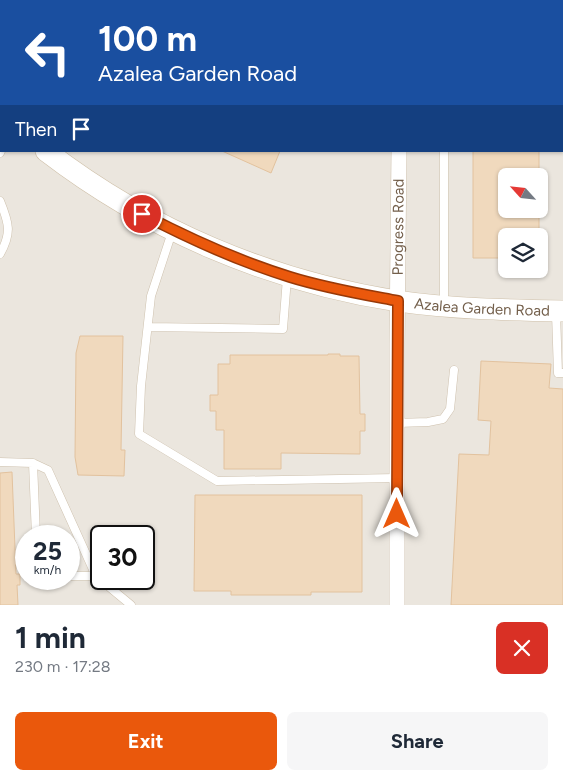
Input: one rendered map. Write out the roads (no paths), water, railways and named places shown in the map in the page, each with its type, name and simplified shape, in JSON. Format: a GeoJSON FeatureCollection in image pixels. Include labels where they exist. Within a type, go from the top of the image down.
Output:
{"type":"FeatureCollection","features":[{"type":"Feature","properties":{"kind":"main road","name":"Azalea Garden Road"},"geometry":{"type":"LineString","coordinates":[[47,152],[127,206],[172,230],[218,252],[288,276],[339,290],[398,301],[444,306],[560,311]]}},
{"type":"Feature","properties":{"kind":"street","name":"Progress Road"},"geometry":{"type":"LineString","coordinates":[[397,605],[399,152]]}},
{"type":"Feature","properties":{"kind":"lane"},"geometry":{"type":"LineString","coordinates":[[444,152],[444,306]]}},
{"type":"Feature","properties":{"kind":"lane"},"geometry":{"type":"LineString","coordinates":[[0,201],[8,224],[8,235],[0,254]]}},
{"type":"Feature","properties":{"kind":"lane"},"geometry":{"type":"LineString","coordinates":[[172,230],[151,296],[141,386],[139,434],[217,481],[397,478]]}},
{"type":"Feature","properties":{"kind":"lane"},"geometry":{"type":"LineString","coordinates":[[148,327],[283,329],[288,276]]}},
{"type":"Feature","properties":{"kind":"lane"},"geometry":{"type":"LineString","coordinates":[[560,311],[558,373],[563,373]]}},
{"type":"Feature","properties":{"kind":"lane"},"geometry":{"type":"LineString","coordinates":[[397,423],[428,422],[442,419],[450,409],[454,370]]}},
{"type":"Feature","properties":{"kind":"lane"},"geometry":{"type":"LineString","coordinates":[[0,462],[34,463],[48,470],[90,563]]}},
{"type":"Feature","properties":{"kind":"lane"},"geometry":{"type":"LineString","coordinates":[[34,463],[36,525]]}},
{"type":"Feature","properties":{"kind":"lane"},"geometry":{"type":"LineString","coordinates":[[113,590],[131,605]]}}]}
